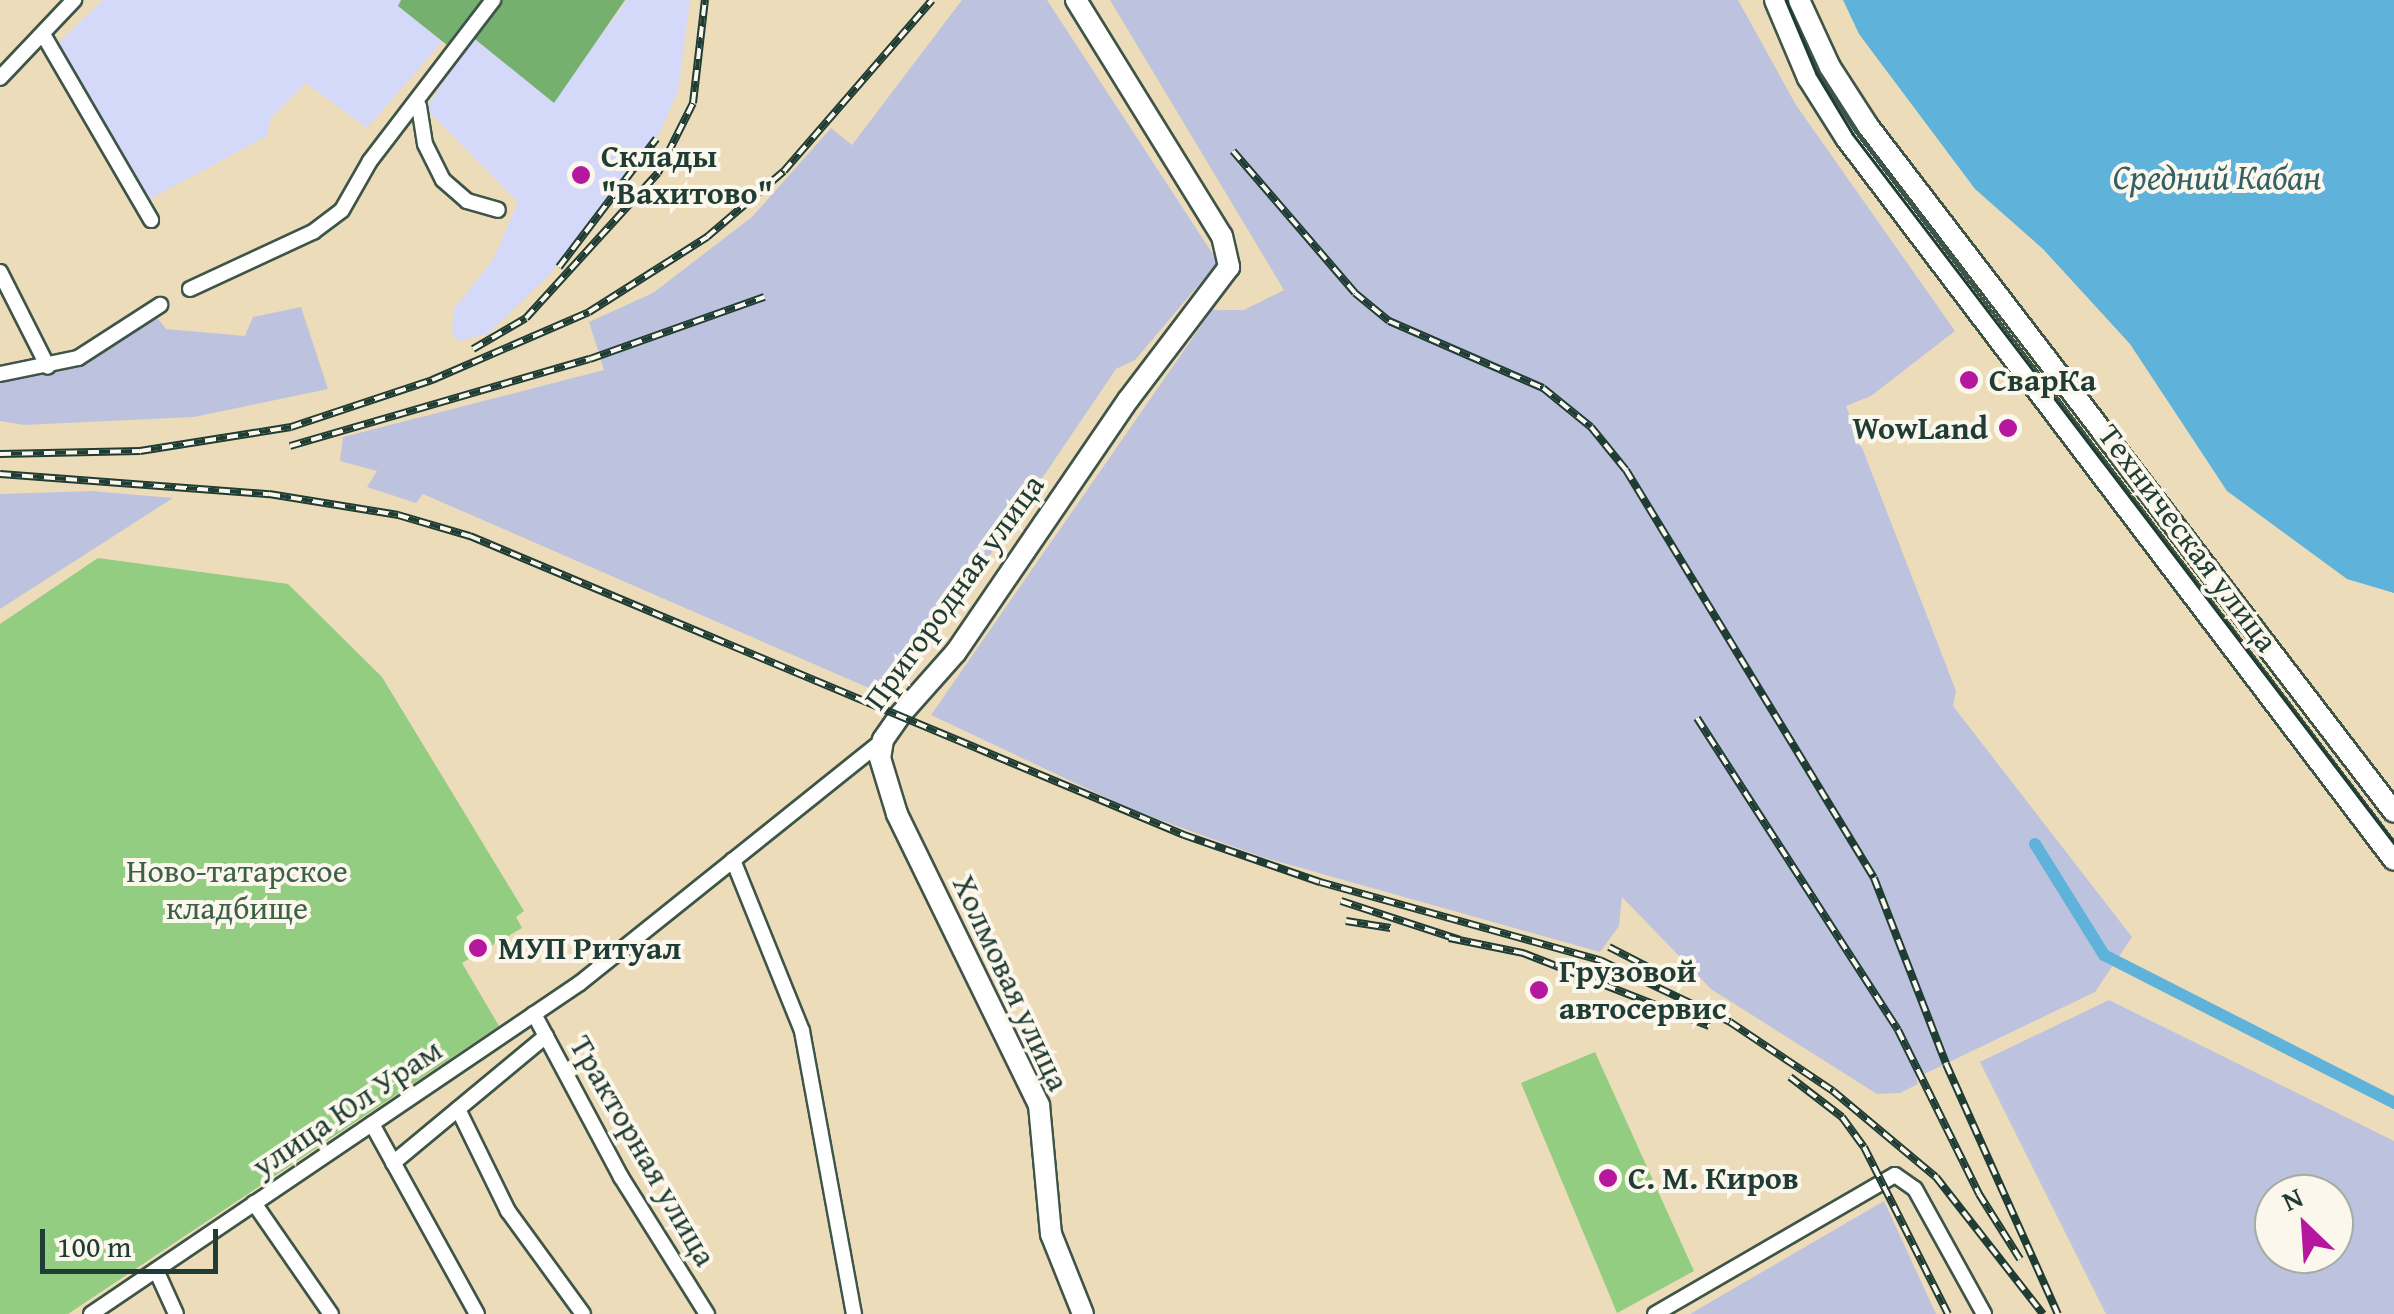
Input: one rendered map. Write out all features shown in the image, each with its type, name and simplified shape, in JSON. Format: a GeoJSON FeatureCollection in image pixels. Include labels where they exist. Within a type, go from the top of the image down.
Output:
{"type":"FeatureCollection","features":[{"type":"Feature","properties":{"kind":"main road","name":"Пригородная улица"},"geometry":{"type":"LineString","coordinates":[[883,740],[956,652],[1128,400],[1229,266],[1222,236],[1076,0]]}},
{"type":"Feature","properties":{"kind":"main road","name":"Техническая улица"},"geometry":{"type":"LineString","coordinates":[[1775,0],[1808,78],[1846,138],[2391,848]]}},
{"type":"Feature","properties":{"kind":"main road","name":"Техническая улица"},"geometry":{"type":"LineString","coordinates":[[1800,0],[1830,67],[1868,126],[2394,812]]}},
{"type":"Feature","properties":{"kind":"main road","name":"Холмовая улица"},"geometry":{"type":"LineString","coordinates":[[883,740],[884,777],[897,814],[1040,1104],[1052,1234],[1083,1314]]}},
{"type":"Feature","properties":{"kind":"street"},"geometry":{"type":"LineString","coordinates":[[0,78],[44,36],[74,0]]}},
{"type":"Feature","properties":{"kind":"street"},"geometry":{"type":"LineString","coordinates":[[190,289],[327,222],[418,106],[493,0]]}},
{"type":"Feature","properties":{"kind":"street"},"geometry":{"type":"LineString","coordinates":[[44,36],[151,220]]}},
{"type":"Feature","properties":{"kind":"street"},"geometry":{"type":"LineString","coordinates":[[418,106],[426,144],[443,180],[467,201],[498,210]]}},
{"type":"Feature","properties":{"kind":"street"},"geometry":{"type":"LineString","coordinates":[[0,272],[48,366]]}},
{"type":"Feature","properties":{"kind":"street"},"geometry":{"type":"LineString","coordinates":[[0,374],[78,358],[160,305]]}},
{"type":"Feature","properties":{"kind":"street","name":"Пригородная улица"},"geometry":{"type":"LineString","coordinates":[[534,1014],[883,740]]}},
{"type":"Feature","properties":{"kind":"street"},"geometry":{"type":"LineString","coordinates":[[732,860],[802,1031],[854,1314]]}},
{"type":"Feature","properties":{"kind":"street","name":"Тракторная улица"},"geometry":{"type":"LineString","coordinates":[[534,1014],[621,1177],[707,1314]]}},
{"type":"Feature","properties":{"kind":"street","name":"улица Юл Урам"},"geometry":{"type":"LineString","coordinates":[[91,1314],[534,1014]]}},
{"type":"Feature","properties":{"kind":"street"},"geometry":{"type":"LineString","coordinates":[[393,1162],[546,1036]]}},
{"type":"Feature","properties":{"kind":"street"},"geometry":{"type":"LineString","coordinates":[[458,1109],[508,1210],[583,1314]]}},
{"type":"Feature","properties":{"kind":"street"},"geometry":{"type":"LineString","coordinates":[[372,1124],[476,1314]]}},
{"type":"Feature","properties":{"kind":"street"},"geometry":{"type":"LineString","coordinates":[[1655,1314],[1895,1175],[1915,1189],[1984,1314]]}},
{"type":"Feature","properties":{"kind":"street"},"geometry":{"type":"LineString","coordinates":[[254,1204],[331,1314]]}},
{"type":"Feature","properties":{"kind":"street"},"geometry":{"type":"LineString","coordinates":[[156,1270],[176,1314]]}},
{"type":"Feature","properties":{"kind":"shaded area"},"geometry":{"type":"Polygon","coordinates":[[[103,0],[409,0],[448,35],[367,128],[306,83],[271,118],[267,136],[148,200],[55,46],[103,0]]]}},
{"type":"Feature","properties":{"kind":"shaded area"},"geometry":{"type":"Polygon","coordinates":[[[627,0],[690,0],[678,91],[660,132],[551,273],[488,334],[458,341],[452,333],[454,309],[493,260],[518,202],[426,109],[474,33],[559,91],[627,0]]]}},
{"type":"Feature","properties":{"kind":"shaded area"},"geometry":{"type":"Polygon","coordinates":[[[962,0],[1047,0],[1218,262],[1135,360],[1116,369],[896,694],[885,695],[423,494],[416,503],[367,487],[377,471],[340,461],[343,437],[604,370],[589,322],[653,293],[752,217],[831,128],[852,145],[962,0]]]}},
{"type":"Feature","properties":{"kind":"shaded area"},"geometry":{"type":"Polygon","coordinates":[[[1110,0],[1738,0],[1796,105],[1955,331],[1871,396],[1846,406],[1956,691],[1953,706],[2132,937],[2095,992],[1916,1078],[1918,1084],[1900,1093],[1877,1094],[1711,989],[1622,897],[1619,926],[1600,952],[1262,857],[1130,809],[931,715],[1212,310],[1244,310],[1284,290],[1110,0]]]}},
{"type":"Feature","properties":{"kind":"shaded area"},"geometry":{"type":"Polygon","coordinates":[[[301,307],[328,389],[194,417],[24,425],[0,421],[0,380],[70,367],[155,315],[166,329],[245,336],[253,317],[301,307]]]}},
{"type":"Feature","properties":{"kind":"shaded area"},"geometry":{"type":"Polygon","coordinates":[[[91,491],[173,498],[0,609],[0,494],[91,491]]]}},
{"type":"Feature","properties":{"kind":"shaded area"},"geometry":{"type":"Polygon","coordinates":[[[2109,1000],[2394,1141],[2394,1314],[2106,1314],[1980,1062],[2109,1000]]]}},
{"type":"Feature","properties":{"kind":"shaded area"},"geometry":{"type":"Polygon","coordinates":[[[1884,1201],[1936,1314],[1690,1314],[1884,1201]]]}},
{"type":"Feature","properties":{"kind":"green space"},"geometry":{"type":"Polygon","coordinates":[[[401,0],[625,0],[554,103],[460,27],[447,45],[398,6],[401,0]]]}},
{"type":"Feature","properties":{"kind":"green space","name":"Ново-татарское кладбище"},"geometry":{"type":"Polygon","coordinates":[[[98,558],[288,584],[382,677],[524,911],[516,917],[522,928],[462,963],[499,1026],[68,1314],[0,1314],[0,624],[98,558]]]}},
{"type":"Feature","properties":{"kind":"green space"},"geometry":{"type":"Polygon","coordinates":[[[1595,1052],[1694,1271],[1617,1313],[1521,1083],[1595,1052]]]}},
{"type":"Feature","properties":{"kind":"water","name":"Средний Кабан"},"geometry":{"type":"Polygon","coordinates":[[[1843,0],[2394,0],[2394,593],[2347,579],[2227,491],[2130,344],[2043,249],[1975,189],[1859,34],[1843,0]]]}},
{"type":"Feature","properties":{"kind":"waterway"},"geometry":{"type":"LineString","coordinates":[[2035,844],[2104,955],[2394,1103]]}},
{"type":"Feature","properties":{"kind":"tram line"},"geometry":{"type":"LineString","coordinates":[[1786,0],[1817,74],[1853,134],[2394,843]]}},
{"type":"Feature","properties":{"kind":"railway"},"geometry":{"type":"LineString","coordinates":[[473,349],[526,318],[658,173],[693,103],[705,0]]}},
{"type":"Feature","properties":{"kind":"railway"},"geometry":{"type":"LineString","coordinates":[[0,454],[140,451],[291,427],[432,380],[589,312],[707,237],[784,171],[932,0]]}},
{"type":"Feature","properties":{"kind":"railway"},"geometry":{"type":"LineString","coordinates":[[559,267],[656,139]]}},
{"type":"Feature","properties":{"kind":"railway"},"geometry":{"type":"LineString","coordinates":[[1233,151],[1355,293],[1389,321],[1543,388],[1591,427],[1626,470],[1874,878],[1946,1064],[2058,1314]]}},
{"type":"Feature","properties":{"kind":"railway"},"geometry":{"type":"LineString","coordinates":[[290,446],[590,359],[764,297]]}},
{"type":"Feature","properties":{"kind":"railway"},"geometry":{"type":"LineString","coordinates":[[0,474],[269,494],[398,515],[470,536],[1184,835],[1320,882],[1600,960],[1730,1022],[1833,1091],[1936,1177],[2043,1314]]}},
{"type":"Feature","properties":{"kind":"railway"},"geometry":{"type":"LineString","coordinates":[[1697,718],[1898,1030],[1979,1194],[2020,1259]]}},
{"type":"Feature","properties":{"kind":"railway"},"geometry":{"type":"LineString","coordinates":[[1341,901],[1460,940]]}},
{"type":"Feature","properties":{"kind":"railway"},"geometry":{"type":"LineString","coordinates":[[1346,921],[1390,928]]}},
{"type":"Feature","properties":{"kind":"railway"},"geometry":{"type":"LineString","coordinates":[[1449,938],[1523,953],[1709,1026]]}},
{"type":"Feature","properties":{"kind":"railway"},"geometry":{"type":"LineString","coordinates":[[1609,947],[1654,970]]}},
{"type":"Feature","properties":{"kind":"railway"},"geometry":{"type":"LineString","coordinates":[[1790,1077],[1842,1117],[1864,1147],[1948,1314]]}},
{"type":"Feature","properties":{"kind":"place","name":"Склады \"Вахитово\""},"geometry":{"type":"Point","coordinates":[581,175]}},
{"type":"Feature","properties":{"kind":"place","name":"СварКа"},"geometry":{"type":"Point","coordinates":[1969,380]}},
{"type":"Feature","properties":{"kind":"place","name":"WowLand"},"geometry":{"type":"Point","coordinates":[2008,428]}},
{"type":"Feature","properties":{"kind":"place","name":"МУП Ритуал"},"geometry":{"type":"Point","coordinates":[478,948]}},
{"type":"Feature","properties":{"kind":"place","name":"Грузовой автосервис"},"geometry":{"type":"Point","coordinates":[1539,990]}},
{"type":"Feature","properties":{"kind":"place","name":"С. М. Киров"},"geometry":{"type":"Point","coordinates":[1608,1178]}}]}
